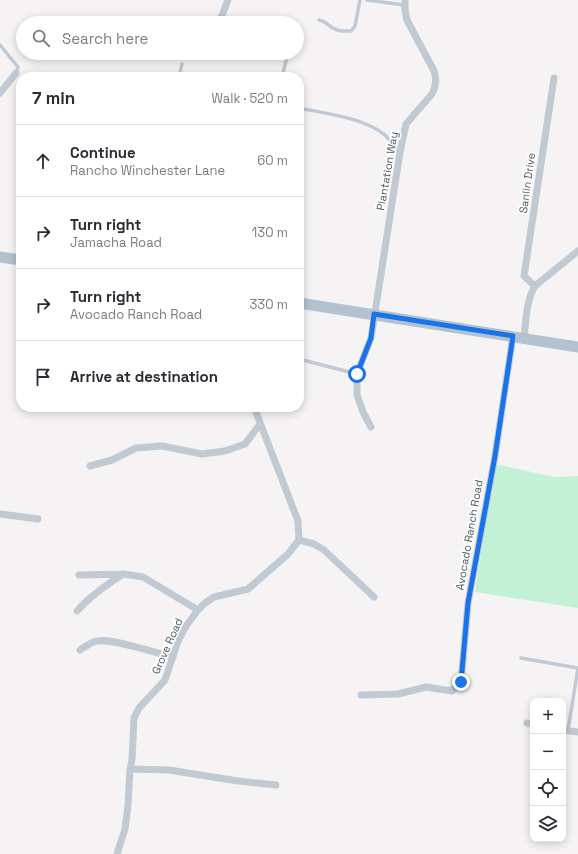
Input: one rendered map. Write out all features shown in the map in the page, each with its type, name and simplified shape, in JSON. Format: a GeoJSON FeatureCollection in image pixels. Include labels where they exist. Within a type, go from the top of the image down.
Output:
{"type":"FeatureCollection","features":[{"type":"Feature","properties":{"kind":"main road"},"geometry":{"type":"LineString","coordinates":[[0,257],[16,259]]}},
{"type":"Feature","properties":{"kind":"main road"},"geometry":{"type":"LineString","coordinates":[[304,304],[578,347]]}},
{"type":"Feature","properties":{"kind":"street"},"geometry":{"type":"LineString","coordinates":[[222,16],[228,0]]}},
{"type":"Feature","properties":{"kind":"street","name":"Plantation Way"},"geometry":{"type":"LineString","coordinates":[[357,374],[371,338],[400,152],[406,124],[435,89],[436,77],[434,70],[407,20],[405,3]]}},
{"type":"Feature","properties":{"kind":"street"},"geometry":{"type":"LineString","coordinates":[[0,93],[16,73]]}},
{"type":"Feature","properties":{"kind":"street","name":"Sanlin Drive"},"geometry":{"type":"LineString","coordinates":[[535,286],[524,276],[554,78]]}},
{"type":"Feature","properties":{"kind":"street"},"geometry":{"type":"LineString","coordinates":[[518,337],[531,292],[535,286],[546,275],[578,251]]}},
{"type":"Feature","properties":{"kind":"street","name":"Avocado Ranch Road"},"geometry":{"type":"LineString","coordinates":[[361,695],[398,694],[426,687],[452,691],[461,682],[468,603],[518,337]]}},
{"type":"Feature","properties":{"kind":"street"},"geometry":{"type":"LineString","coordinates":[[357,374],[357,395],[363,412],[371,427]]}},
{"type":"Feature","properties":{"kind":"street"},"geometry":{"type":"LineString","coordinates":[[256,412],[298,521],[299,540],[314,544],[324,550],[374,597]]}},
{"type":"Feature","properties":{"kind":"street"},"geometry":{"type":"LineString","coordinates":[[90,466],[112,460],[136,448],[162,446],[202,454],[225,451],[245,444],[260,424]]}},
{"type":"Feature","properties":{"kind":"street"},"geometry":{"type":"LineString","coordinates":[[0,514],[38,519]]}},
{"type":"Feature","properties":{"kind":"street","name":"Grove Road"},"geometry":{"type":"LineString","coordinates":[[117,854],[125,829],[127,814],[134,718],[139,708],[165,680],[178,641],[186,626],[198,610],[214,597],[248,589],[288,554],[299,540]]}},
{"type":"Feature","properties":{"kind":"street"},"geometry":{"type":"LineString","coordinates":[[79,575],[123,574],[143,577],[198,610]]}},
{"type":"Feature","properties":{"kind":"street"},"geometry":{"type":"LineString","coordinates":[[77,611],[84,603],[123,574]]}},
{"type":"Feature","properties":{"kind":"street"},"geometry":{"type":"LineString","coordinates":[[80,650],[96,641],[104,641],[173,657]]}},
{"type":"Feature","properties":{"kind":"street"},"geometry":{"type":"LineString","coordinates":[[566,730],[578,732]]}},
{"type":"Feature","properties":{"kind":"street"},"geometry":{"type":"LineString","coordinates":[[130,769],[169,770],[238,782],[276,785]]}},
{"type":"Feature","properties":{"kind":"lane"},"geometry":{"type":"LineString","coordinates":[[319,20],[324,20],[334,29],[351,31],[355,26],[360,0]]}},
{"type":"Feature","properties":{"kind":"lane"},"geometry":{"type":"LineString","coordinates":[[367,0],[405,3]]}},
{"type":"Feature","properties":{"kind":"lane"},"geometry":{"type":"LineString","coordinates":[[0,45],[18,67],[16,72]]}},
{"type":"Feature","properties":{"kind":"lane"},"geometry":{"type":"LineString","coordinates":[[0,51],[7,53]]}},
{"type":"Feature","properties":{"kind":"lane"},"geometry":{"type":"LineString","coordinates":[[283,72],[286,60]]}},
{"type":"Feature","properties":{"kind":"lane"},"geometry":{"type":"LineString","coordinates":[[180,72],[182,64]]}},
{"type":"Feature","properties":{"kind":"lane"},"geometry":{"type":"LineString","coordinates":[[304,109],[354,120],[375,129],[385,136],[400,152]]}},
{"type":"Feature","properties":{"kind":"lane"},"geometry":{"type":"LineString","coordinates":[[304,360],[357,374]]}},
{"type":"Feature","properties":{"kind":"lane"},"geometry":{"type":"LineString","coordinates":[[521,658],[578,668],[566,725]]}},
{"type":"Feature","properties":{"kind":"green space"},"geometry":{"type":"Polygon","coordinates":[[[495,464],[554,477],[578,476],[578,608],[475,592],[495,464]]]}},
{"type":"Feature","properties":{"kind":"route"},"geometry":{"type":"LineString","coordinates":[[357,374],[371,338],[374,314],[513,336],[495,456],[468,603],[461,682]]}}]}
